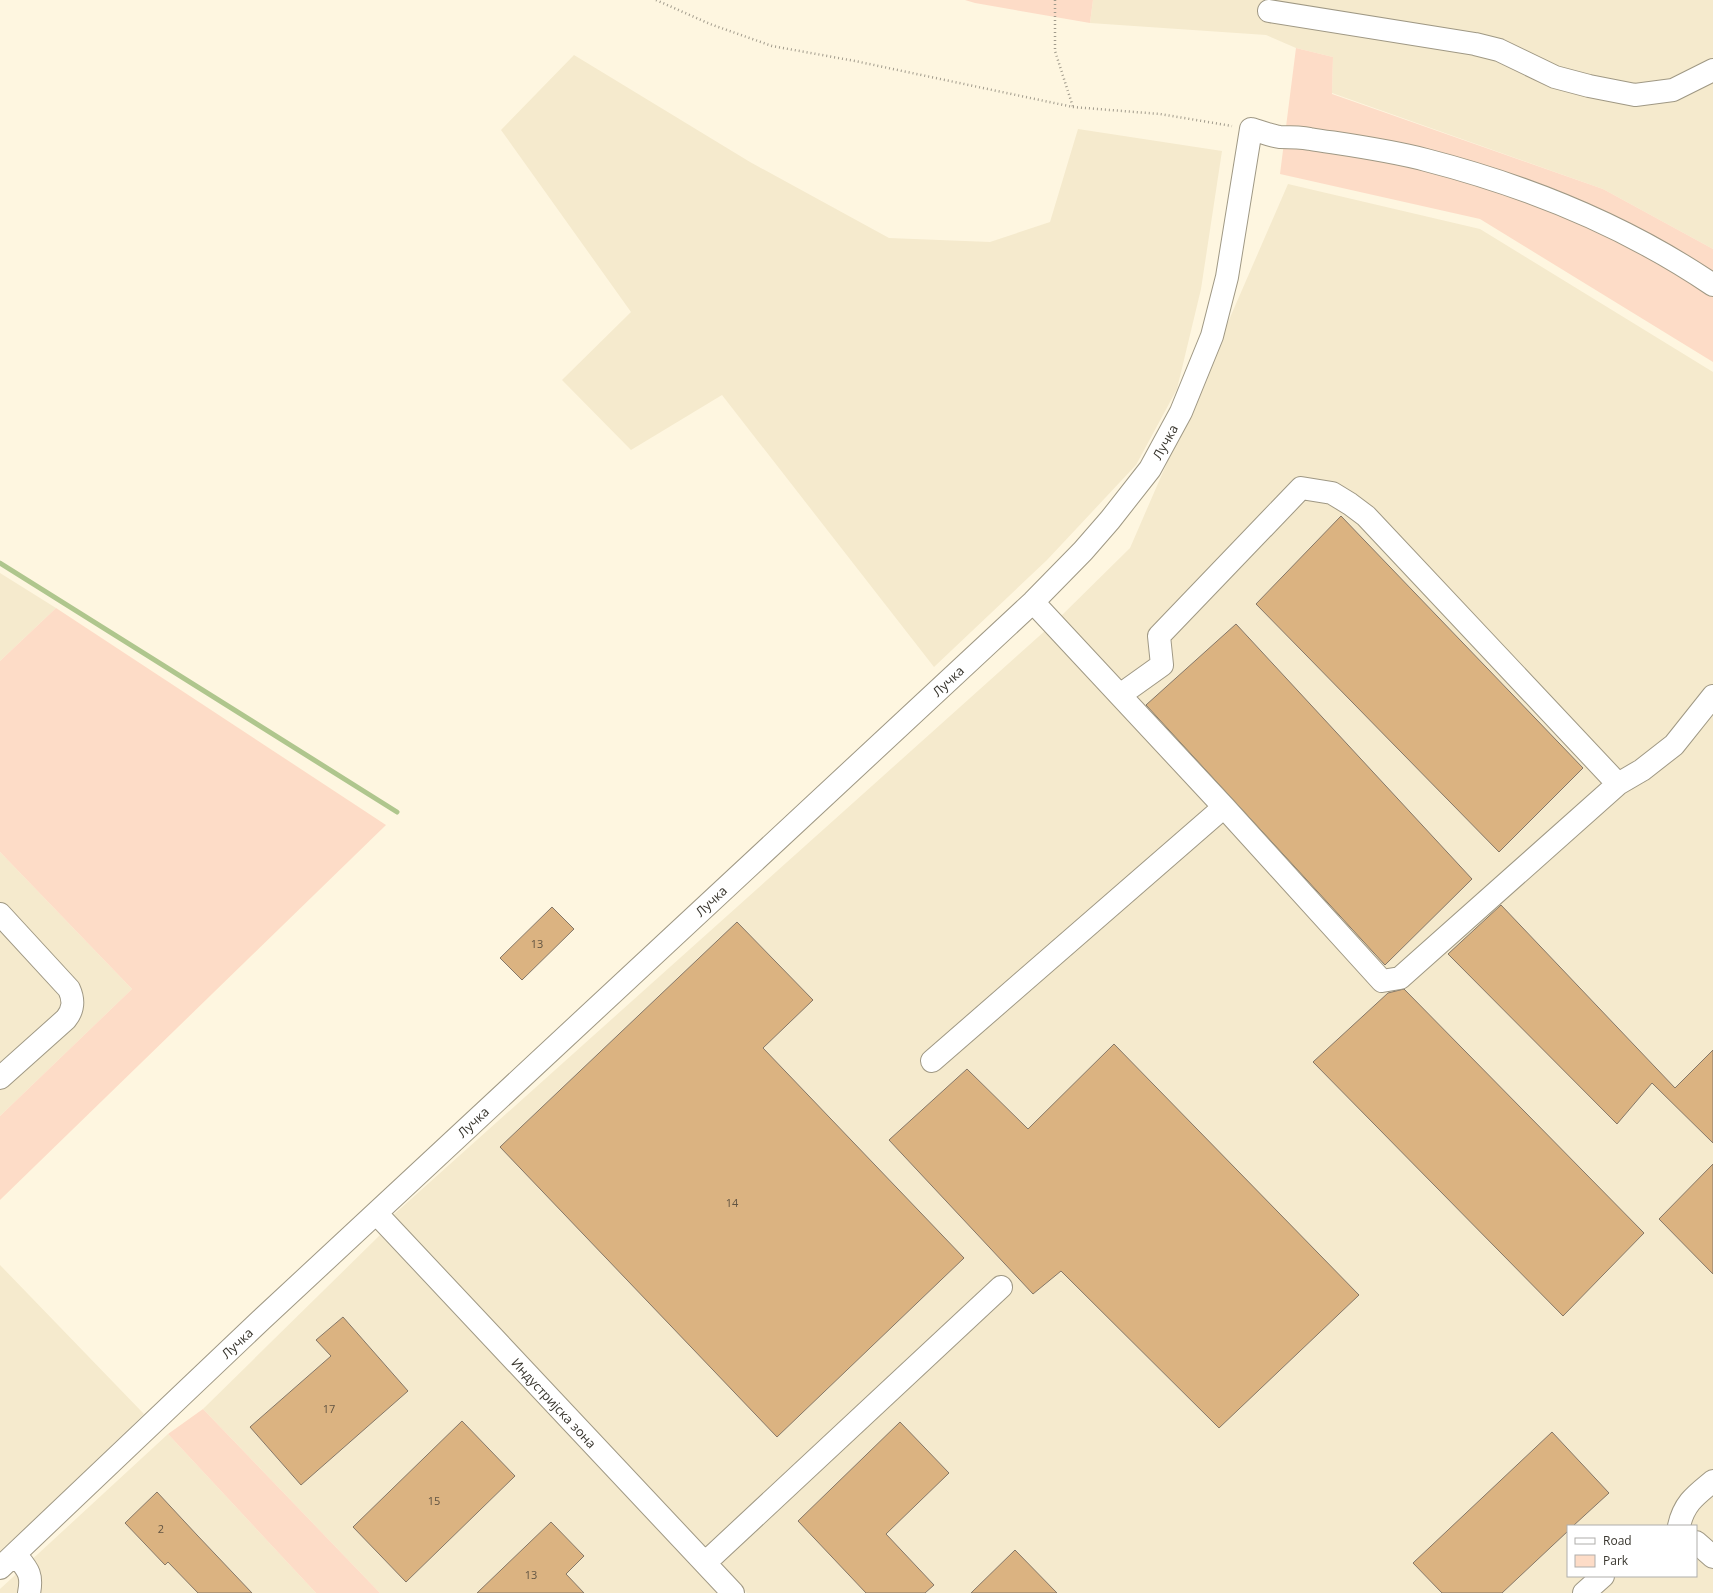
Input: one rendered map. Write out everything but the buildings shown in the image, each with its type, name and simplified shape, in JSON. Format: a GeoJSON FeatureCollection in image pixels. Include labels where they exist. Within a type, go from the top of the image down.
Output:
{"type":"FeatureCollection","features":[{"type":"Feature","properties":{"kind":"street"},"geometry":{"type":"LineString","coordinates":[[1269,11],[1475,44],[1499,50],[1555,77],[1636,95],[1673,90],[1713,70]]}},
{"type":"Feature","properties":{"kind":"street"},"geometry":{"type":"LineString","coordinates":[[1251,129],[1279,136],[1292,136],[1320,140],[1425,160],[1528,191],[1614,228],[1695,273],[1713,285]]}},
{"type":"Feature","properties":{"kind":"street","name":"Лучка"},"geometry":{"type":"LineString","coordinates":[[7,1561],[376,1212],[1033,602],[1083,551],[1150,469],[1181,412],[1212,336],[1227,277],[1251,129]]}},
{"type":"Feature","properties":{"kind":"street"},"geometry":{"type":"LineString","coordinates":[[1120,695],[1162,665],[1159,636],[1301,488],[1332,493],[1366,516],[1618,784]]}},
{"type":"Feature","properties":{"kind":"street"},"geometry":{"type":"LineString","coordinates":[[1033,602],[1224,807],[1382,981],[1400,978],[1618,784],[1642,770],[1706,719],[1713,696]]}},
{"type":"Feature","properties":{"kind":"street"},"geometry":{"type":"LineString","coordinates":[[932,1061],[1224,807]]}},
{"type":"Feature","properties":{"kind":"street"},"geometry":{"type":"LineString","coordinates":[[0,914],[69,988],[73,1000],[71,1011],[66,1019],[0,1078]]}},
{"type":"Feature","properties":{"kind":"street","name":"Индустријска зона"},"geometry":{"type":"LineString","coordinates":[[376,1212],[733,1593]]}},
{"type":"Feature","properties":{"kind":"street"},"geometry":{"type":"LineString","coordinates":[[705,1563],[1002,1287]]}},
{"type":"Feature","properties":{"kind":"street"},"geometry":{"type":"LineString","coordinates":[[1679,1525],[1682,1514],[1693,1497],[1713,1481]]}},
{"type":"Feature","properties":{"kind":"street"},"geometry":{"type":"LineString","coordinates":[[1697,1543],[1713,1557]]}},
{"type":"Feature","properties":{"kind":"street"},"geometry":{"type":"LineString","coordinates":[[7,1561],[28,1570],[31,1581],[29,1593]]}},
{"type":"Feature","properties":{"kind":"street"},"geometry":{"type":"LineString","coordinates":[[1584,1593],[1602,1577]]}},
{"type":"Feature","properties":{"kind":"path"},"geometry":{"type":"LineString","coordinates":[[656,0],[710,24],[772,46],[855,61],[1073,107],[1160,114],[1251,129]]}},
{"type":"Feature","properties":{"kind":"path"},"geometry":{"type":"LineString","coordinates":[[1056,0],[1056,51],[1073,107]]}},
{"type":"Feature","properties":{"kind":"shaded area"},"geometry":{"type":"Polygon","coordinates":[[[1093,0],[1713,0],[1713,249],[1603,189],[1332,93],[1333,57],[1296,48],[1266,35],[1090,23],[1093,0]]]}},
{"type":"Feature","properties":{"kind":"shaded area"},"geometry":{"type":"Polygon","coordinates":[[[574,55],[750,162],[889,238],[990,242],[1050,222],[1078,129],[1222,151],[1201,289],[1177,389],[1136,465],[1047,560],[934,667],[722,395],[631,450],[562,380],[631,312],[501,130],[574,55]]]}},
{"type":"Feature","properties":{"kind":"shaded area"},"geometry":{"type":"Polygon","coordinates":[[[1288,184],[1480,229],[1713,372],[1713,1593],[747,1593],[391,1217],[1056,621],[1130,548],[1288,184]]]}},
{"type":"Feature","properties":{"kind":"shaded area"},"geometry":{"type":"Polygon","coordinates":[[[0,573],[56,608],[0,661],[0,573]]]}},
{"type":"Feature","properties":{"kind":"shaded area"},"geometry":{"type":"Polygon","coordinates":[[[0,852],[132,989],[0,1116],[0,852]]]}},
{"type":"Feature","properties":{"kind":"shaded area"},"geometry":{"type":"Polygon","coordinates":[[[380,1235],[720,1593],[380,1593],[203,1409],[380,1235]]]}},
{"type":"Feature","properties":{"kind":"shaded area"},"geometry":{"type":"Polygon","coordinates":[[[0,1265],[144,1414],[0,1553],[0,1265]]]}},
{"type":"Feature","properties":{"kind":"shaded area"},"geometry":{"type":"Polygon","coordinates":[[[168,1434],[316,1593],[0,1593],[0,1589],[168,1434]]]}},
{"type":"Feature","properties":{"kind":"green space"},"geometry":{"type":"Polygon","coordinates":[[[965,0],[1093,0],[1090,23],[965,0]]]}},
{"type":"Feature","properties":{"kind":"green space"},"geometry":{"type":"Polygon","coordinates":[[[1296,48],[1333,57],[1332,94],[1603,189],[1713,249],[1713,362],[1480,219],[1280,174],[1296,48]]]}},
{"type":"Feature","properties":{"kind":"green space"},"geometry":{"type":"Polygon","coordinates":[[[56,608],[386,825],[0,1200],[0,1116],[132,989],[0,852],[0,661],[56,608]]]}},
{"type":"Feature","properties":{"kind":"green space"},"geometry":{"type":"Polygon","coordinates":[[[203,1409],[380,1593],[316,1593],[168,1434],[203,1409]]]}},
{"type":"Feature","properties":{"kind":"waterway"},"geometry":{"type":"LineString","coordinates":[[0,563],[397,812]]}}]}
